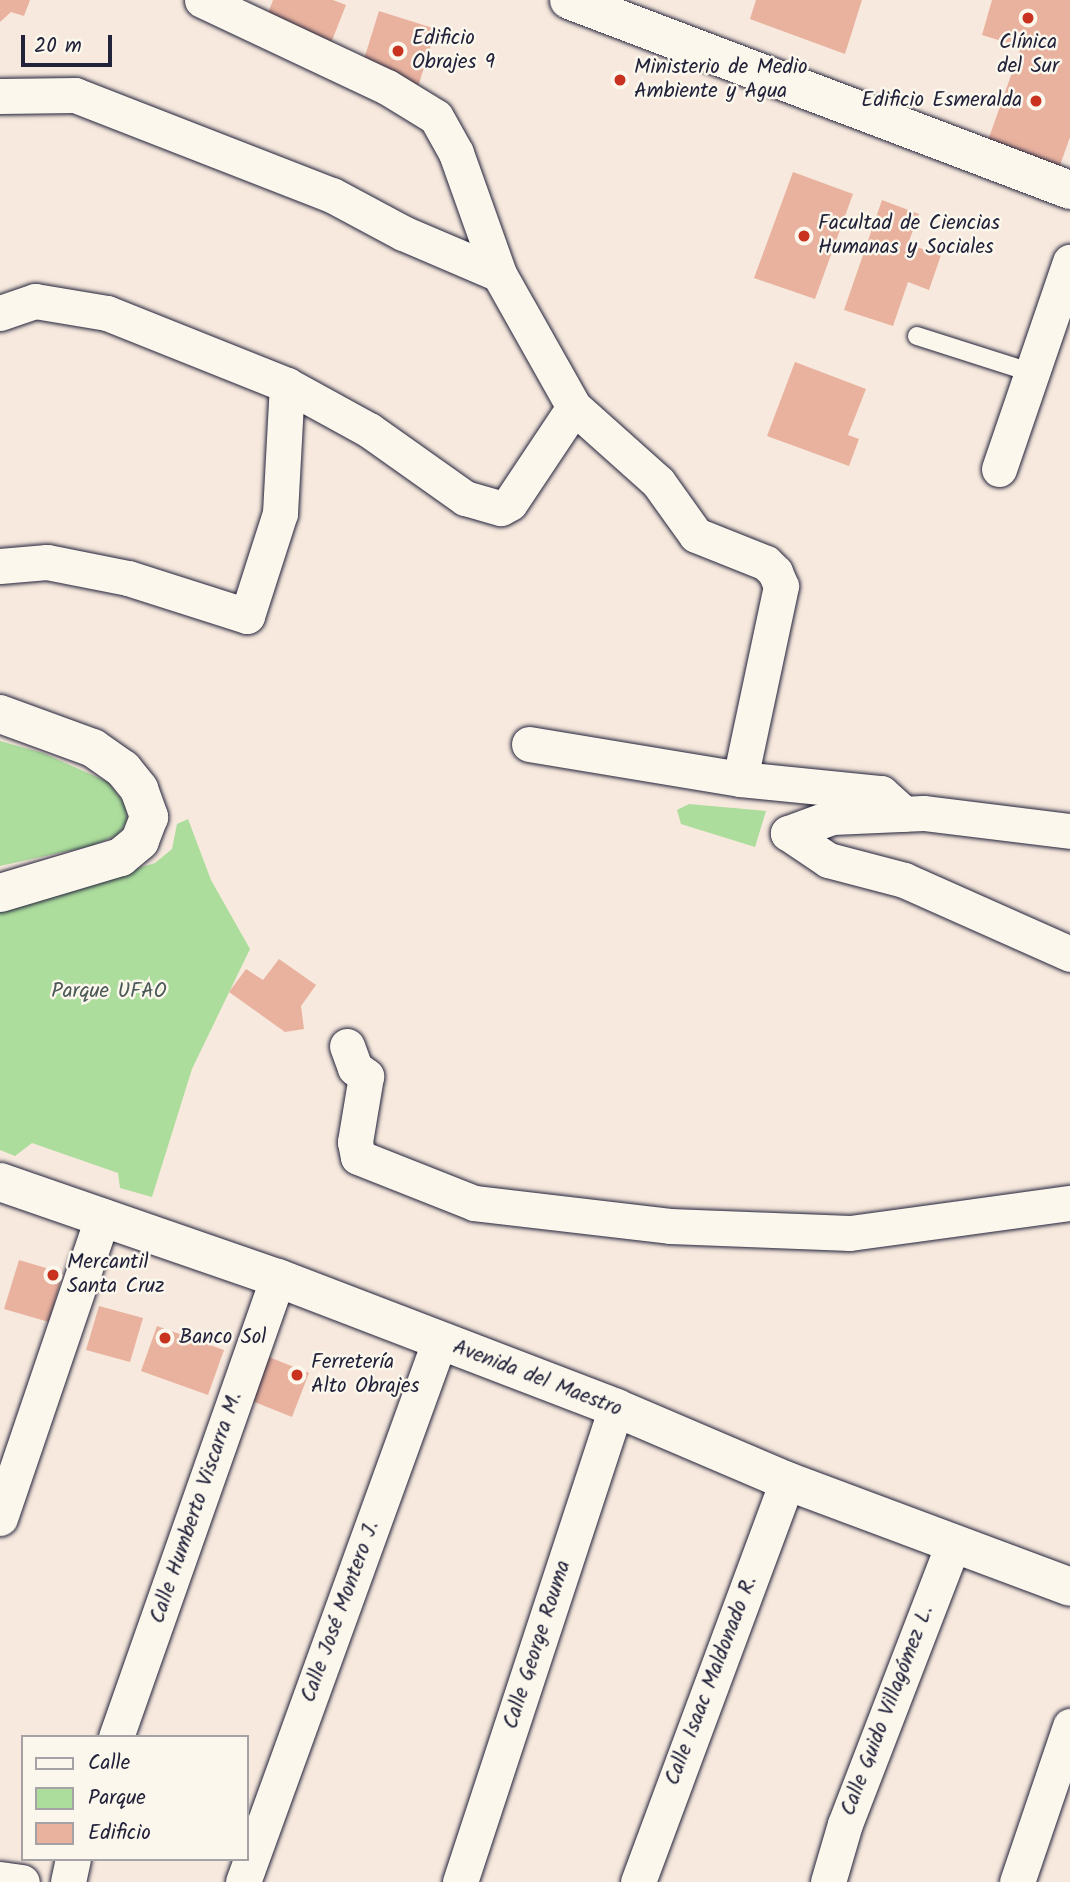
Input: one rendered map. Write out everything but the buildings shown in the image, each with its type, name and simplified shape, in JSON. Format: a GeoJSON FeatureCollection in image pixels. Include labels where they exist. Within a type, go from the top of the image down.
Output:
{"type":"FeatureCollection","features":[{"type":"Feature","properties":{"kind":"main road"},"geometry":{"type":"LineString","coordinates":[[569,0],[1070,190]]}},
{"type":"Feature","properties":{"kind":"main road"},"geometry":{"type":"LineString","coordinates":[[0,714],[93,748],[123,769],[139,789],[149,817],[140,841],[121,857],[8,886]]}},
{"type":"Feature","properties":{"kind":"main road","name":"Avenida del Maestro"},"geometry":{"type":"LineString","coordinates":[[0,1182],[278,1278],[439,1342],[617,1408],[787,1481],[1070,1587]]}},
{"type":"Feature","properties":{"kind":"street"},"geometry":{"type":"LineString","coordinates":[[202,0],[387,87],[436,117],[456,153],[499,274],[581,413],[658,482],[696,536],[766,563],[775,572],[781,586],[740,779]]}},
{"type":"Feature","properties":{"kind":"street"},"geometry":{"type":"LineString","coordinates":[[0,96],[75,95],[332,195],[403,233],[499,274]]}},
{"type":"Feature","properties":{"kind":"street"},"geometry":{"type":"LineString","coordinates":[[999,470],[1070,262]]}},
{"type":"Feature","properties":{"kind":"street"},"geometry":{"type":"LineString","coordinates":[[0,313],[35,301],[107,313],[287,386],[369,430],[465,498],[501,509],[510,503],[581,413]]}},
{"type":"Feature","properties":{"kind":"street"},"geometry":{"type":"LineString","coordinates":[[0,566],[47,562],[128,578],[247,616],[280,513],[287,386]]}},
{"type":"Feature","properties":{"kind":"street"},"geometry":{"type":"LineString","coordinates":[[528,744],[740,779],[881,793],[904,814]]}},
{"type":"Feature","properties":{"kind":"street"},"geometry":{"type":"LineString","coordinates":[[1070,831],[904,814],[832,817],[788,833],[828,860],[904,880],[1070,954]]}},
{"type":"Feature","properties":{"kind":"street"},"geometry":{"type":"LineString","coordinates":[[347,1046],[355,1068],[366,1076],[355,1142],[358,1157],[474,1203],[670,1226],[850,1233],[1070,1203]]}},
{"type":"Feature","properties":{"kind":"street"},"geometry":{"type":"LineString","coordinates":[[0,1518],[103,1216]]}},
{"type":"Feature","properties":{"kind":"street","name":"Calle Humberto Viscarra M."},"geometry":{"type":"LineString","coordinates":[[117,1735],[278,1278]]}},
{"type":"Feature","properties":{"kind":"street","name":"Calle José Montero J."},"geometry":{"type":"LineString","coordinates":[[243,1882],[439,1342]]}},
{"type":"Feature","properties":{"kind":"street","name":"Calle George Rouma"},"geometry":{"type":"LineString","coordinates":[[460,1882],[617,1408]]}},
{"type":"Feature","properties":{"kind":"street","name":"Calle Isaac Maldonado R."},"geometry":{"type":"LineString","coordinates":[[638,1882],[787,1481]]}},
{"type":"Feature","properties":{"kind":"street","name":"Calle Guido Villagómez L."},"geometry":{"type":"LineString","coordinates":[[828,1882],[845,1824],[954,1542]]}},
{"type":"Feature","properties":{"kind":"street"},"geometry":{"type":"LineString","coordinates":[[1017,1882],[1070,1726]]}},
{"type":"Feature","properties":{"kind":"street"},"geometry":{"type":"LineString","coordinates":[[68,1882],[73,1861]]}},
{"type":"Feature","properties":{"kind":"street"},"geometry":{"type":"LineString","coordinates":[[0,1879],[22,1882]]}},
{"type":"Feature","properties":{"kind":"lane"},"geometry":{"type":"LineString","coordinates":[[917,336],[1032,373]]}},
{"type":"Feature","properties":{"kind":"green space"},"geometry":{"type":"Polygon","coordinates":[[[0,741],[43,753],[108,782],[126,806],[127,821],[118,835],[91,846],[0,866],[0,741]]]}},
{"type":"Feature","properties":{"kind":"green space"},"geometry":{"type":"Polygon","coordinates":[[[689,804],[766,811],[755,847],[681,824],[677,810],[689,804]]]}},
{"type":"Feature","properties":{"kind":"green space","name":"Parque UFAO"},"geometry":{"type":"Polygon","coordinates":[[[188,819],[211,880],[250,949],[192,1069],[152,1197],[120,1188],[118,1173],[32,1143],[15,1156],[0,1150],[0,909],[155,863],[172,849],[177,824],[188,819]]]}},
{"type":"Feature","properties":{"kind":"place","name":"Clínica del Sur"},"geometry":{"type":"Point","coordinates":[1028,18]}},
{"type":"Feature","properties":{"kind":"place","name":"Edificio Obrajes 9"},"geometry":{"type":"Point","coordinates":[398,51]}},
{"type":"Feature","properties":{"kind":"place","name":"Ministerio de Medio Ambiente y Agua"},"geometry":{"type":"Point","coordinates":[620,80]}},
{"type":"Feature","properties":{"kind":"place","name":"Edificio Esmeralda"},"geometry":{"type":"Point","coordinates":[1036,101]}},
{"type":"Feature","properties":{"kind":"place","name":"Facultad de Ciencias Humanas y Sociales"},"geometry":{"type":"Point","coordinates":[804,236]}},
{"type":"Feature","properties":{"kind":"place","name":"Mercantil Santa Cruz"},"geometry":{"type":"Point","coordinates":[53,1275]}},
{"type":"Feature","properties":{"kind":"place","name":"Banco Sol"},"geometry":{"type":"Point","coordinates":[165,1338]}},
{"type":"Feature","properties":{"kind":"place","name":"Ferretería Alto Obrajes"},"geometry":{"type":"Point","coordinates":[297,1375]}}]}
